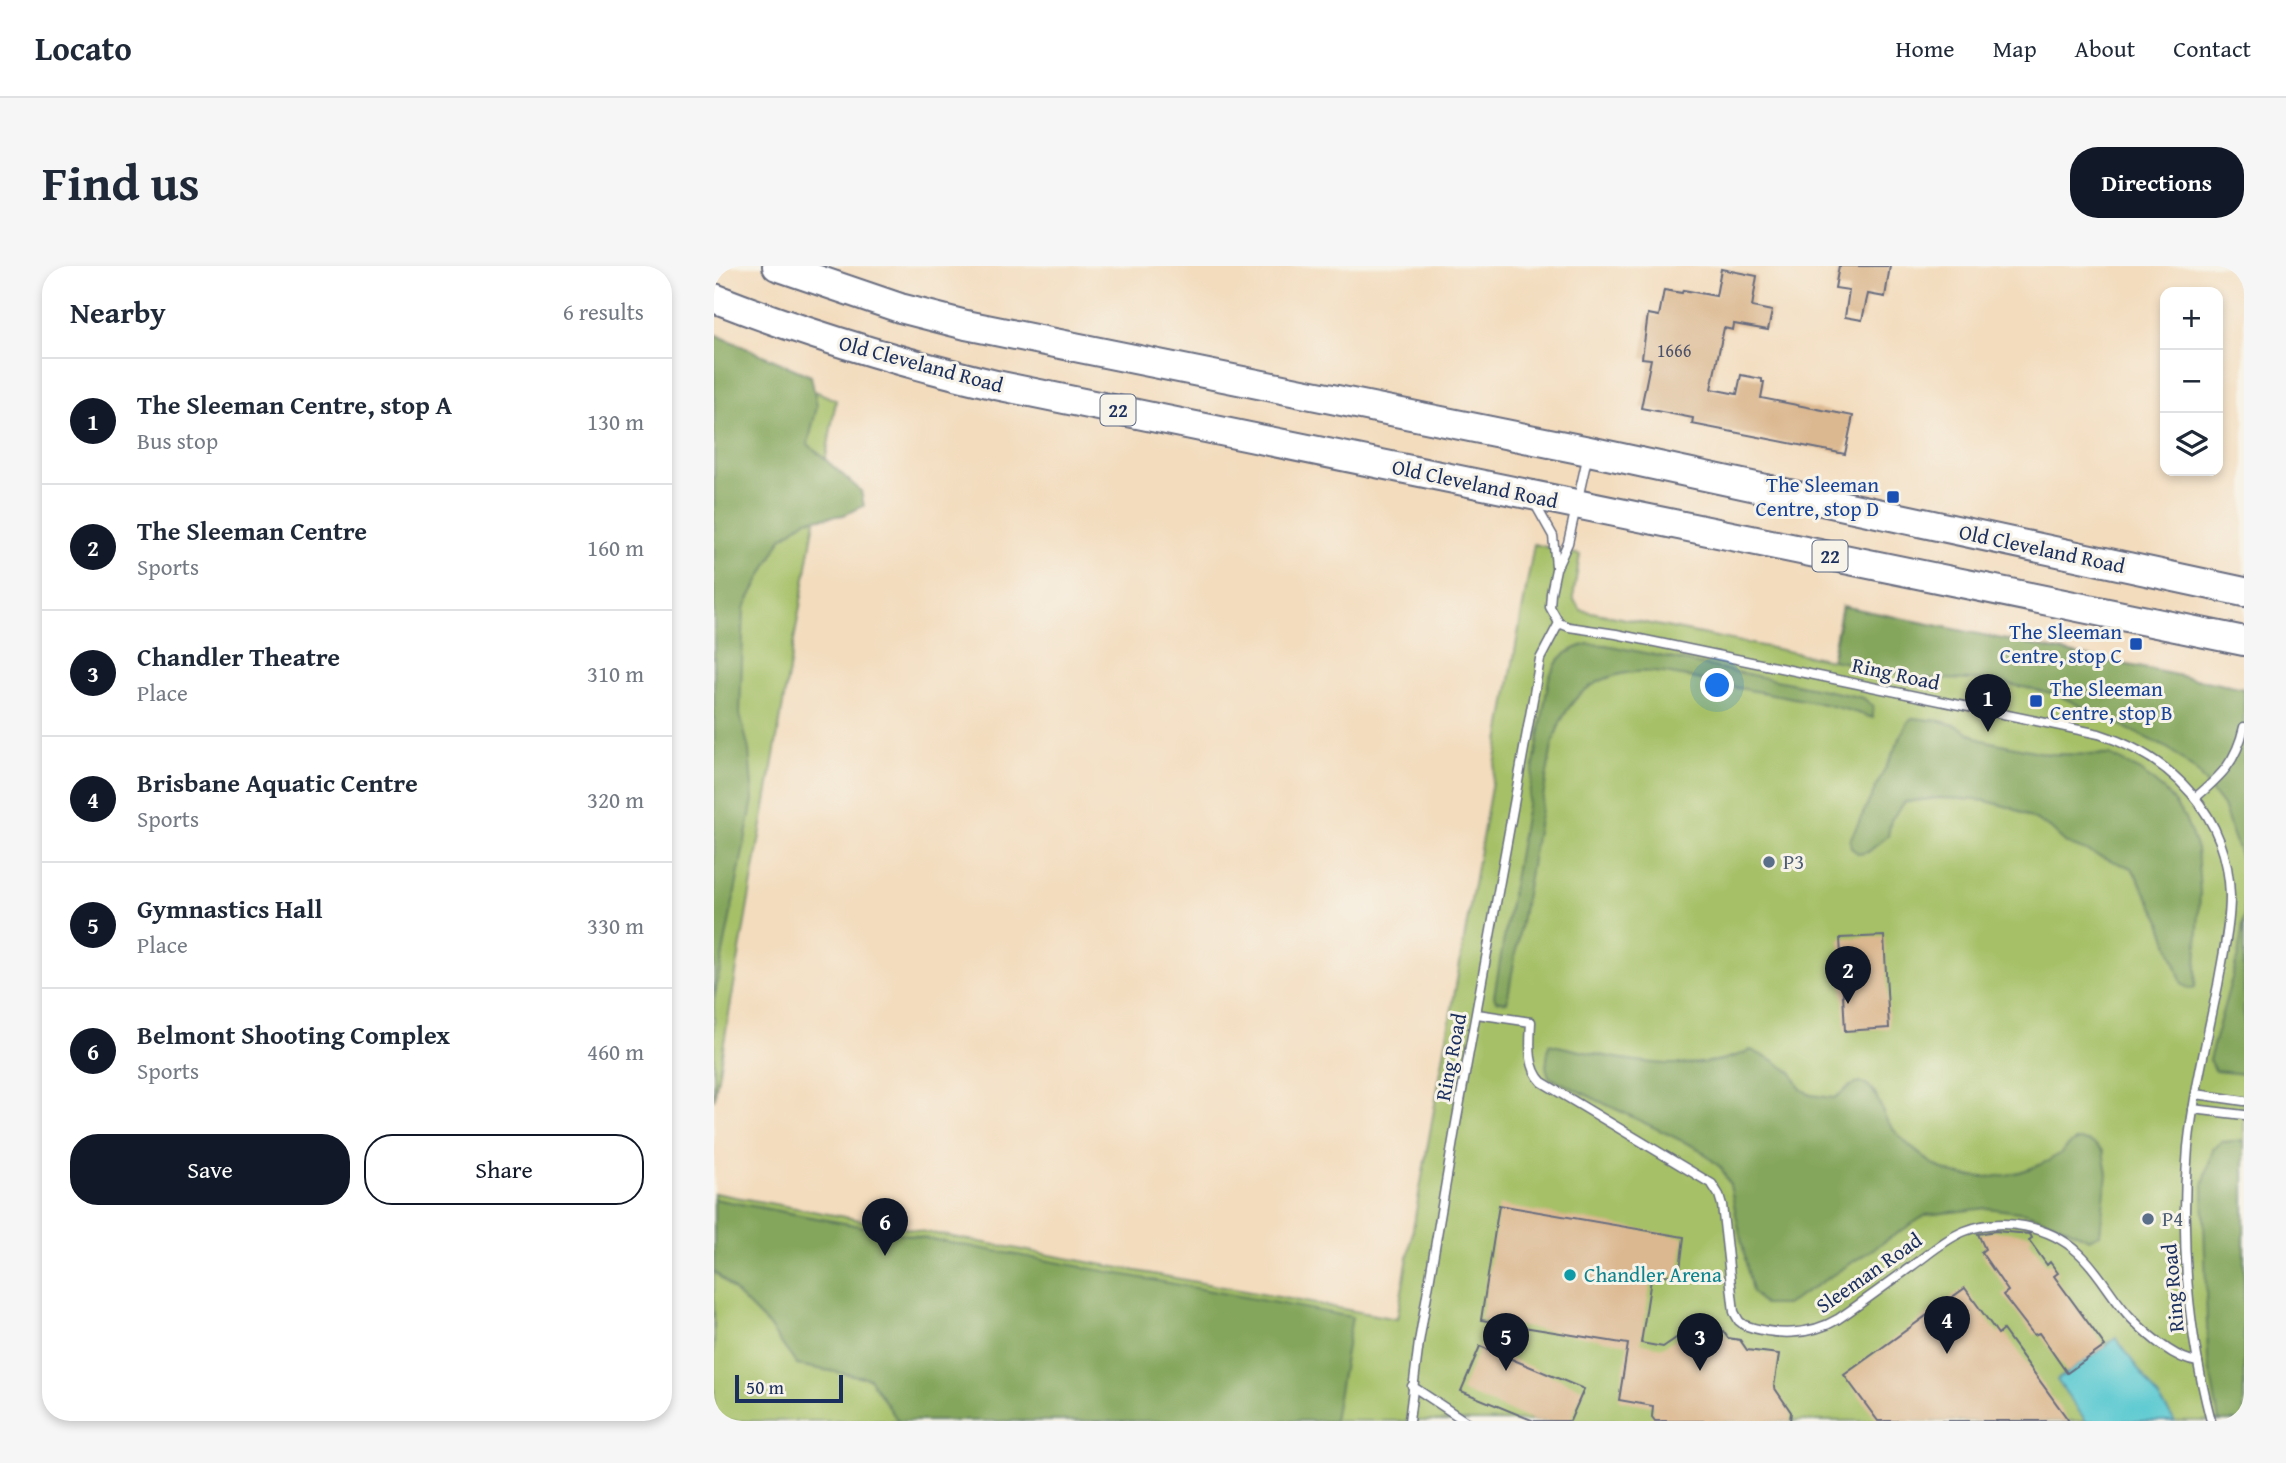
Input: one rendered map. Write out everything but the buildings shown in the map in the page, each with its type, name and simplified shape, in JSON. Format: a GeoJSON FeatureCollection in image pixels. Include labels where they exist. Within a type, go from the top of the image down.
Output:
{"type":"FeatureCollection","features":[{"type":"Feature","properties":{"kind":"highway","name":"Old Cleveland Road"},"geometry":{"type":"LineString","coordinates":[[777,266],[900,308],[966,325],[1589,451],[2244,592]]}},
{"type":"Feature","properties":{"kind":"highway","name":"Old Cleveland Road"},"geometry":{"type":"LineString","coordinates":[[714,298],[791,328],[934,370],[1577,505],[2244,640]]}},
{"type":"Feature","properties":{"kind":"lane"},"geometry":{"type":"LineString","coordinates":[[1556,569],[1568,543],[1589,451]]}},
{"type":"Feature","properties":{"kind":"lane"},"geometry":{"type":"LineString","coordinates":[[1530,495],[1553,536],[1556,569],[1550,607],[1559,623]]}},
{"type":"Feature","properties":{"kind":"lane","name":"Ring Road"},"geometry":{"type":"LineString","coordinates":[[1409,1421],[1412,1386],[1452,1142],[1540,659],[1559,623],[2099,734],[2137,748],[2179,779],[2195,798],[2216,831],[2225,861],[2230,894],[2228,933],[2193,1110],[2187,1172],[2186,1246],[2191,1316],[2211,1421]]}},
{"type":"Feature","properties":{"kind":"lane"},"geometry":{"type":"LineString","coordinates":[[2195,798],[2225,773],[2240,746],[2244,727]]}},
{"type":"Feature","properties":{"kind":"lane","name":"Sleeman Road"},"geometry":{"type":"LineString","coordinates":[[1477,1014],[1531,1022],[1532,1063],[1542,1082],[1707,1179],[1716,1189],[1722,1205],[1734,1312],[1744,1325],[1797,1333],[1819,1329],[1838,1319],[1956,1236],[1987,1226],[2015,1225],[2044,1231],[2072,1247],[2140,1327],[2178,1356],[2198,1362]]}},
{"type":"Feature","properties":{"kind":"lane"},"geometry":{"type":"LineString","coordinates":[[2196,1094],[2244,1101]]}},
{"type":"Feature","properties":{"kind":"lane"},"geometry":{"type":"LineString","coordinates":[[2193,1110],[2244,1115]]}},
{"type":"Feature","properties":{"kind":"lane"},"geometry":{"type":"LineString","coordinates":[[1412,1386],[1465,1421]]}},
{"type":"Feature","properties":{"kind":"green space"},"geometry":{"type":"Polygon","coordinates":[[[714,334],[811,376],[817,406],[808,444],[861,491],[864,506],[844,515],[806,520],[781,539],[744,609],[740,714],[749,750],[753,800],[714,1000],[714,334]]]}},
{"type":"Feature","properties":{"kind":"green space"},"geometry":{"type":"Polygon","coordinates":[[[714,347],[836,400],[714,1100],[714,347]]]}},
{"type":"Feature","properties":{"kind":"green space"},"geometry":{"type":"Polygon","coordinates":[[[1534,544],[1580,555],[1574,600],[1581,610],[1831,660],[1842,606],[2244,689],[2244,1421],[714,1421],[714,1193],[1397,1319],[1534,544]]]}},
{"type":"Feature","properties":{"kind":"green space"},"geometry":{"type":"Polygon","coordinates":[[[1842,606],[2244,689],[2244,883],[2243,864],[2223,806],[2196,771],[2169,749],[2056,694],[1994,681],[1919,678],[1832,660],[1842,606]]]}},
{"type":"Feature","properties":{"kind":"green space"},"geometry":{"type":"Polygon","coordinates":[[[1588,644],[1606,645],[1863,698],[1873,706],[1873,718],[1806,700],[1662,673],[1632,672],[1617,675],[1582,692],[1567,710],[1552,746],[1507,1002],[1496,1000],[1494,996],[1549,678],[1564,655],[1588,644]]]}},
{"type":"Feature","properties":{"kind":"green space"},"geometry":{"type":"Polygon","coordinates":[[[1913,718],[1941,721],[1958,726],[1982,740],[2048,754],[2110,755],[2141,771],[2166,792],[2185,818],[2197,849],[2200,892],[2195,987],[2189,989],[2182,984],[2160,919],[2132,868],[2067,844],[2050,828],[2012,808],[1986,801],[1961,799],[1939,798],[1905,802],[1891,820],[1888,836],[1868,852],[1859,854],[1851,848],[1850,840],[1908,722],[1913,718]]]}},
{"type":"Feature","properties":{"kind":"green space"},"geometry":{"type":"Polygon","coordinates":[[[2244,918],[2244,1074],[2215,1071],[2209,1060],[2238,956],[2244,918]]]}},
{"type":"Feature","properties":{"kind":"green space"},"geometry":{"type":"Polygon","coordinates":[[[1549,1044],[1599,1055],[1677,1064],[1703,1063],[1751,1050],[1775,1061],[1792,1073],[1800,1088],[1811,1095],[1834,1098],[1851,1086],[1862,1083],[1871,1088],[1888,1122],[1901,1137],[1928,1160],[1955,1174],[1981,1177],[2008,1175],[2046,1162],[2076,1141],[2089,1141],[2103,1151],[2107,1174],[2100,1234],[2089,1239],[2026,1213],[1987,1208],[1926,1215],[1786,1305],[1764,1305],[1752,1292],[1730,1185],[1721,1168],[1699,1149],[1549,1077],[1546,1067],[1549,1044]]]}},
{"type":"Feature","properties":{"kind":"green space"},"geometry":{"type":"Polygon","coordinates":[[[2244,1140],[2244,1421],[2219,1421],[2208,1360],[2203,1185],[2213,1149],[2222,1142],[2244,1140]]]}},
{"type":"Feature","properties":{"kind":"green space"},"geometry":{"type":"Polygon","coordinates":[[[714,1199],[1352,1317],[1334,1421],[898,1421],[869,1378],[797,1365],[768,1325],[714,1271],[714,1199]]]}},
{"type":"Feature","properties":{"kind":"water"},"geometry":{"type":"Polygon","coordinates":[[[2116,1338],[2175,1421],[2086,1421],[2057,1380],[2116,1338]]]}},
{"type":"Feature","properties":{"kind":"place","name":"The Sleeman Centre, stop D"},"geometry":{"type":"Point","coordinates":[1893,497]}},
{"type":"Feature","properties":{"kind":"place","name":"The Sleeman Centre, stop C"},"geometry":{"type":"Point","coordinates":[2136,644]}},
{"type":"Feature","properties":{"kind":"place","name":"The Sleeman Centre, stop B"},"geometry":{"type":"Point","coordinates":[2036,701]}},
{"type":"Feature","properties":{"kind":"place","name":"The Sleeman Centre, stop A"},"geometry":{"type":"Point","coordinates":[1988,732]}},
{"type":"Feature","properties":{"kind":"place","name":"P3"},"geometry":{"type":"Point","coordinates":[1769,862]}},
{"type":"Feature","properties":{"kind":"place","name":"The Sleeman Centre"},"geometry":{"type":"Point","coordinates":[1848,1004]}},
{"type":"Feature","properties":{"kind":"place","name":"P4"},"geometry":{"type":"Point","coordinates":[2148,1219]}},
{"type":"Feature","properties":{"kind":"place","name":"Belmont Shooting Complex"},"geometry":{"type":"Point","coordinates":[885,1256]}},
{"type":"Feature","properties":{"kind":"place","name":"Chandler Arena"},"geometry":{"type":"Point","coordinates":[1570,1275]}},
{"type":"Feature","properties":{"kind":"place","name":"Brisbane Aquatic Centre"},"geometry":{"type":"Point","coordinates":[1947,1354]}},
{"type":"Feature","properties":{"kind":"place","name":"Gymnastics Hall"},"geometry":{"type":"Point","coordinates":[1506,1371]}},
{"type":"Feature","properties":{"kind":"place","name":"Chandler Theatre"},"geometry":{"type":"Point","coordinates":[1700,1371]}}]}
